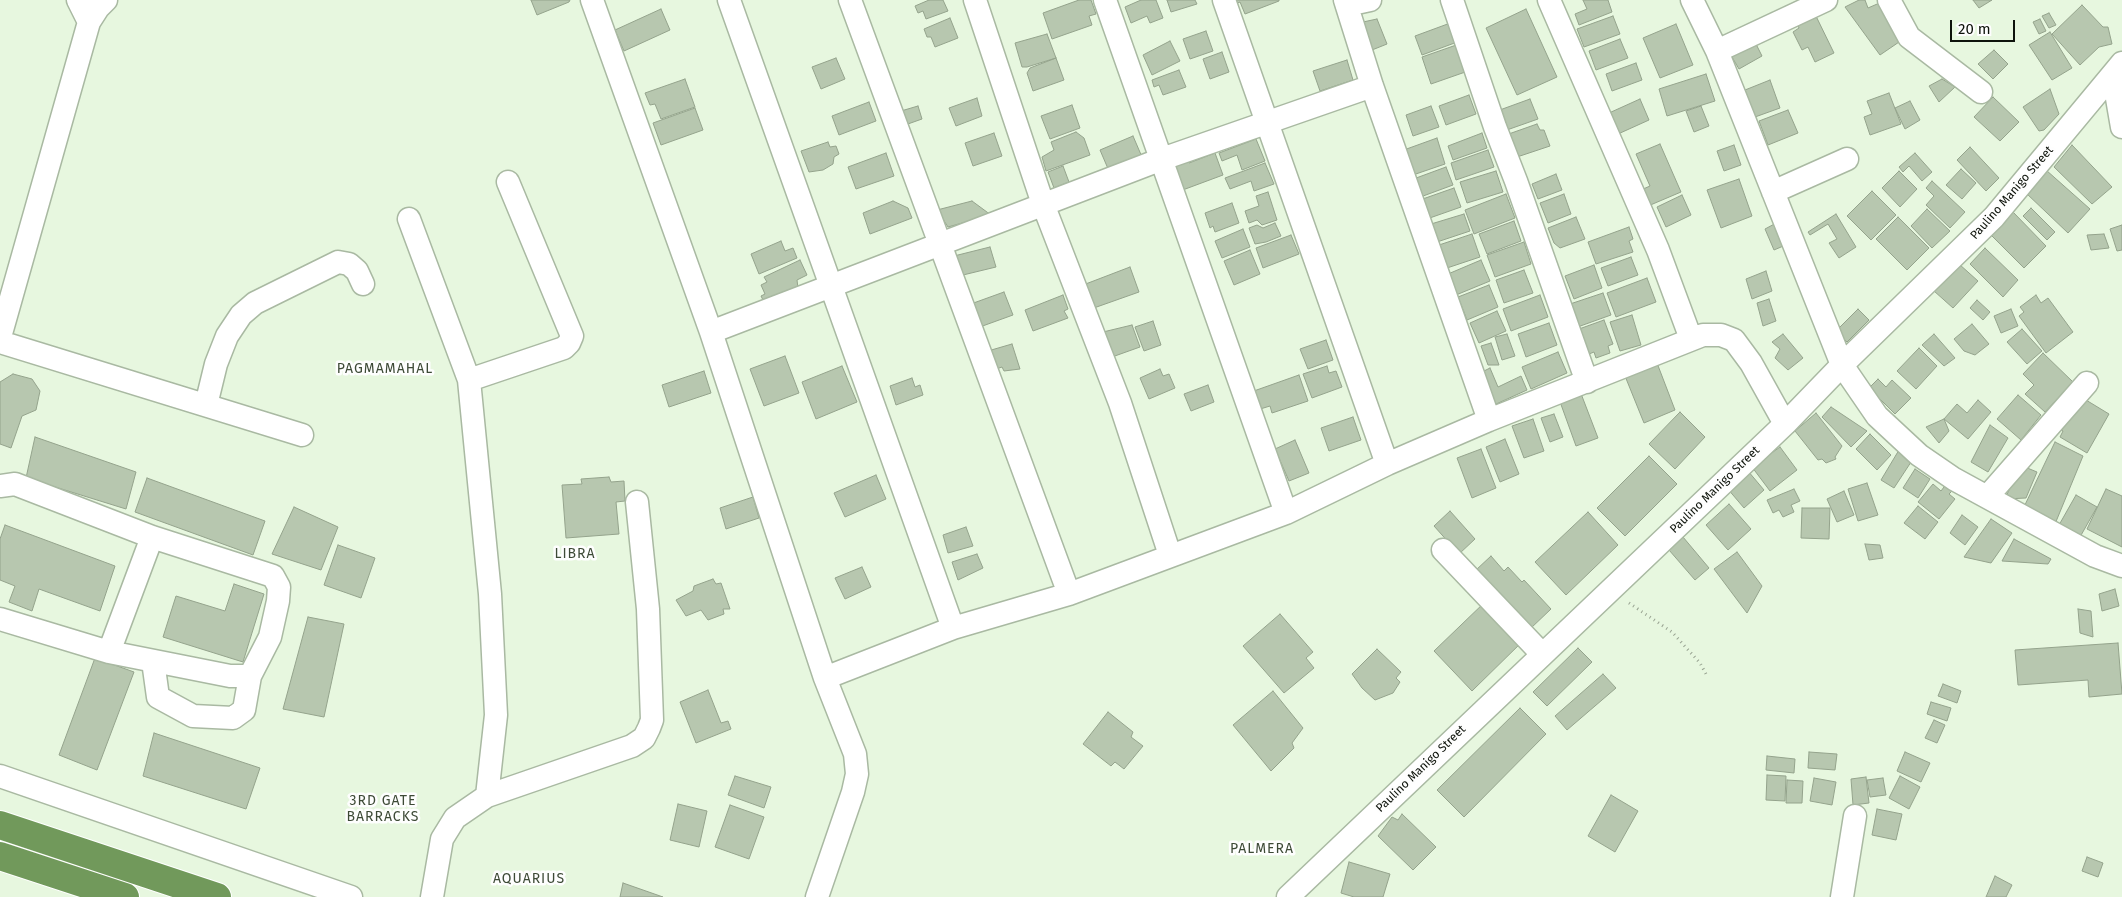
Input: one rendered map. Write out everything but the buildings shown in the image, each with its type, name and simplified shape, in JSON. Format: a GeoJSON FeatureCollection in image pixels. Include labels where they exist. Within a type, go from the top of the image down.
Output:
{"type":"FeatureCollection","features":[{"type":"Feature","properties":{"kind":"highway"},"geometry":{"type":"LineString","coordinates":[[0,825],[217,897]]}},
{"type":"Feature","properties":{"kind":"highway"},"geometry":{"type":"LineString","coordinates":[[0,856],[125,897]]}},
{"type":"Feature","properties":{"kind":"street"},"geometry":{"type":"LineString","coordinates":[[78,0],[89,22]]}},
{"type":"Feature","properties":{"kind":"street"},"geometry":{"type":"LineString","coordinates":[[0,337],[89,22],[106,0]]}},
{"type":"Feature","properties":{"kind":"street"},"geometry":{"type":"LineString","coordinates":[[592,0],[711,332],[825,678],[855,754],[857,774],[853,792],[818,897]]}},
{"type":"Feature","properties":{"kind":"street"},"geometry":{"type":"LineString","coordinates":[[729,0],[953,628]]}},
{"type":"Feature","properties":{"kind":"street"},"geometry":{"type":"LineString","coordinates":[[850,0],[1069,594]]}},
{"type":"Feature","properties":{"kind":"street"},"geometry":{"type":"LineString","coordinates":[[975,0],[1043,204],[1120,403],[1170,555]]}},
{"type":"Feature","properties":{"kind":"street"},"geometry":{"type":"LineString","coordinates":[[1105,0],[1286,513]]}},
{"type":"Feature","properties":{"kind":"street"},"geometry":{"type":"LineString","coordinates":[[1224,0],[1387,464]]}},
{"type":"Feature","properties":{"kind":"street"},"geometry":{"type":"LineString","coordinates":[[1370,0],[1346,3],[1372,86],[1488,420]]}},
{"type":"Feature","properties":{"kind":"street"},"geometry":{"type":"LineString","coordinates":[[1452,0],[1495,127],[1587,382]]}},
{"type":"Feature","properties":{"kind":"street"},"geometry":{"type":"LineString","coordinates":[[1549,0],[1658,250],[1691,339]]}},
{"type":"Feature","properties":{"kind":"street"},"geometry":{"type":"LineString","coordinates":[[1692,0],[1717,51],[1842,365],[1876,416],[1919,455],[1954,480],[2095,556],[2122,566]]}},
{"type":"Feature","properties":{"kind":"street"},"geometry":{"type":"LineString","coordinates":[[1717,51],[1826,0]]}},
{"type":"Feature","properties":{"kind":"street"},"geometry":{"type":"LineString","coordinates":[[1890,0],[1909,37],[1981,92]]}},
{"type":"Feature","properties":{"kind":"street"},"geometry":{"type":"LineString","coordinates":[[2117,69],[2122,127]]}},
{"type":"Feature","properties":{"kind":"street","name":"Paulino Manigo Street"},"geometry":{"type":"LineString","coordinates":[[1288,897],[1784,424],[1994,217],[2117,69]]}},
{"type":"Feature","properties":{"kind":"street"},"geometry":{"type":"LineString","coordinates":[[711,332],[1162,158],[1372,86]]}},
{"type":"Feature","properties":{"kind":"street"},"geometry":{"type":"LineString","coordinates":[[1773,192],[1847,159]]}},
{"type":"Feature","properties":{"kind":"street"},"geometry":{"type":"LineString","coordinates":[[469,380],[564,348],[572,336],[508,182]]}},
{"type":"Feature","properties":{"kind":"street"},"geometry":{"type":"LineString","coordinates":[[409,219],[469,380],[490,594],[496,705],[487,796]]}},
{"type":"Feature","properties":{"kind":"street"},"geometry":{"type":"LineString","coordinates":[[206,405],[216,364],[227,336],[241,315],[255,303],[338,262],[349,264],[357,272],[363,284]]}},
{"type":"Feature","properties":{"kind":"street"},"geometry":{"type":"LineString","coordinates":[[825,678],[953,628],[1069,594],[1286,513],[1387,464],[1488,420],[1703,335],[1714,334],[1734,340],[1751,363],[1784,424]]}},
{"type":"Feature","properties":{"kind":"street"},"geometry":{"type":"LineString","coordinates":[[0,342],[302,435]]}},
{"type":"Feature","properties":{"kind":"street"},"geometry":{"type":"LineString","coordinates":[[1987,497],[2087,383]]}},
{"type":"Feature","properties":{"kind":"street"},"geometry":{"type":"LineString","coordinates":[[0,486],[15,484],[152,537],[273,576],[279,586],[278,601],[270,636],[250,676],[244,710],[233,718],[193,716],[158,697],[153,661]]}},
{"type":"Feature","properties":{"kind":"street"},"geometry":{"type":"LineString","coordinates":[[432,897],[442,839],[455,818],[487,796],[632,746],[644,738],[652,720],[648,609],[637,502]]}},
{"type":"Feature","properties":{"kind":"street"},"geometry":{"type":"LineString","coordinates":[[109,652],[152,537]]}},
{"type":"Feature","properties":{"kind":"street"},"geometry":{"type":"LineString","coordinates":[[1443,550],[1542,654]]}},
{"type":"Feature","properties":{"kind":"street"},"geometry":{"type":"LineString","coordinates":[[0,619],[109,652],[230,676],[250,676]]}},
{"type":"Feature","properties":{"kind":"street"},"geometry":{"type":"LineString","coordinates":[[0,776],[351,897]]}},
{"type":"Feature","properties":{"kind":"street"},"geometry":{"type":"LineString","coordinates":[[1842,897],[1855,816]]}},
{"type":"Feature","properties":{"kind":"path"},"geometry":{"type":"LineString","coordinates":[[1611,588],[1672,632],[1700,663],[1706,674]]}},
{"type":"Feature","properties":{"kind":"district","name":"PAGMAMAHAL"},"geometry":{"type":"Point","coordinates":[385,369]}},
{"type":"Feature","properties":{"kind":"district","name":"LIBRA"},"geometry":{"type":"Point","coordinates":[575,554]}},
{"type":"Feature","properties":{"kind":"district","name":"3RD GATE BARRACKS"},"geometry":{"type":"Point","coordinates":[383,810]}},
{"type":"Feature","properties":{"kind":"district","name":"PALMERA"},"geometry":{"type":"Point","coordinates":[1262,849]}},
{"type":"Feature","properties":{"kind":"district","name":"AQUARIUS"},"geometry":{"type":"Point","coordinates":[529,879]}}]}
